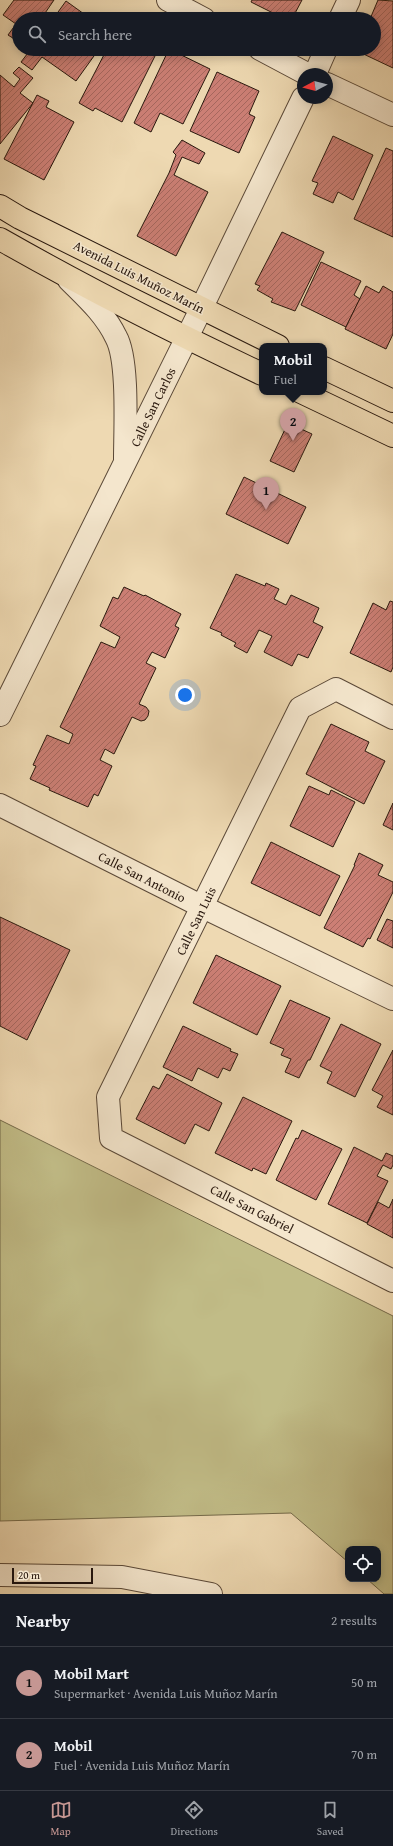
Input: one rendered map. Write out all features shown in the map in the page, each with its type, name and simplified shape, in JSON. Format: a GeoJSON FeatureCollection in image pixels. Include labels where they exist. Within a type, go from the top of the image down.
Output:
{"type":"FeatureCollection","features":[{"type":"Feature","properties":{"kind":"main road","name":"Avenida Luis Muñoz Marín"},"geometry":{"type":"LineString","coordinates":[[0,206],[201,309],[272,343]]}},
{"type":"Feature","properties":{"kind":"main road"},"geometry":{"type":"LineString","coordinates":[[0,239],[64,275],[187,338],[259,373]]}},
{"type":"Feature","properties":{"kind":"main road"},"geometry":{"type":"LineString","coordinates":[[327,369],[393,401]]}},
{"type":"Feature","properties":{"kind":"main road"},"geometry":{"type":"LineString","coordinates":[[306,395],[393,436]]}},
{"type":"Feature","properties":{"kind":"street"},"geometry":{"type":"LineString","coordinates":[[168,0],[191,12]]}},
{"type":"Feature","properties":{"kind":"street"},"geometry":{"type":"LineString","coordinates":[[344,12],[350,0]]}},
{"type":"Feature","properties":{"kind":"street"},"geometry":{"type":"LineString","coordinates":[[273,56],[297,69]]}},
{"type":"Feature","properties":{"kind":"street"},"geometry":{"type":"LineString","coordinates":[[318,68],[323,56]]}},
{"type":"Feature","properties":{"kind":"street"},"geometry":{"type":"LineString","coordinates":[[333,87],[393,115]]}},
{"type":"Feature","properties":{"kind":"street","name":"Calle San Carlos"},"geometry":{"type":"LineString","coordinates":[[0,715],[187,338],[300,104]]}},
{"type":"Feature","properties":{"kind":"street"},"geometry":{"type":"LineString","coordinates":[[64,275],[100,311],[117,338],[123,365],[125,463]]}},
{"type":"Feature","properties":{"kind":"street","name":"Calle San Luis"},"geometry":{"type":"LineString","coordinates":[[111,1138],[108,1097],[300,708],[336,689],[393,718]]}},
{"type":"Feature","properties":{"kind":"street","name":"Calle San Antonio"},"geometry":{"type":"LineString","coordinates":[[0,805],[203,907],[393,999]]}},
{"type":"Feature","properties":{"kind":"street","name":"Calle San Gabriel"},"geometry":{"type":"LineString","coordinates":[[111,1138],[393,1280]]}},
{"type":"Feature","properties":{"kind":"street"},"geometry":{"type":"LineString","coordinates":[[0,1575],[212,1594]]}},
{"type":"Feature","properties":{"kind":"shaded area"},"geometry":{"type":"Polygon","coordinates":[[[0,1120],[393,1316],[393,1594],[384,1594],[370,1582],[381,1582],[381,1546],[345,1546],[345,1559],[291,1513],[0,1521],[0,1120]]]}},
{"type":"Feature","properties":{"kind":"building"},"geometry":{"type":"Polygon","coordinates":[[[14,0],[54,0],[46,12],[12,12],[12,21],[3,15],[14,0]]]}},
{"type":"Feature","properties":{"kind":"building"},"geometry":{"type":"Polygon","coordinates":[[[252,0],[302,0],[296,12],[271,12],[251,2],[252,0]]]}},
{"type":"Feature","properties":{"kind":"building"},"geometry":{"type":"Polygon","coordinates":[[[378,0],[393,1],[393,68],[368,56],[381,56],[381,12],[373,12],[378,0]]]}},
{"type":"Feature","properties":{"kind":"building"},"geometry":{"type":"Polygon","coordinates":[[[66,1],[81,12],[58,12],[66,1]]]}},
{"type":"Feature","properties":{"kind":"building"},"geometry":{"type":"Polygon","coordinates":[[[12,30],[12,38],[8,35],[12,30]]]}},
{"type":"Feature","properties":{"kind":"building"},"geometry":{"type":"Polygon","coordinates":[[[26,56],[94,56],[76,81],[42,57],[32,70],[21,62],[26,56]]]}},
{"type":"Feature","properties":{"kind":"building"},"geometry":{"type":"Polygon","coordinates":[[[103,56],[155,56],[122,122],[95,108],[93,111],[79,103],[103,56]]]}},
{"type":"Feature","properties":{"kind":"building"},"geometry":{"type":"Polygon","coordinates":[[[166,56],[183,56],[210,69],[183,124],[160,113],[151,132],[134,123],[166,56]]]}},
{"type":"Feature","properties":{"kind":"building"},"geometry":{"type":"Polygon","coordinates":[[[19,67],[33,78],[20,93],[33,103],[0,144],[0,75],[14,87],[20,79],[13,73],[19,67]]]}},
{"type":"Feature","properties":{"kind":"building"},"geometry":{"type":"Polygon","coordinates":[[[217,72],[259,91],[249,114],[255,117],[239,153],[190,131],[217,72]]]}},
{"type":"Feature","properties":{"kind":"building"},"geometry":{"type":"Polygon","coordinates":[[[37,95],[49,101],[46,107],[74,122],[44,180],[4,159],[37,95]]]}},
{"type":"Feature","properties":{"kind":"building"},"geometry":{"type":"Polygon","coordinates":[[[333,136],[373,155],[353,200],[338,192],[333,203],[313,194],[318,183],[312,181],[333,136]]]}},
{"type":"Feature","properties":{"kind":"building"},"geometry":{"type":"Polygon","coordinates":[[[182,140],[205,153],[199,164],[182,157],[174,175],[208,192],[176,256],[137,236],[169,173],[176,155],[173,152],[182,140]]]}},
{"type":"Feature","properties":{"kind":"building"},"geometry":{"type":"Polygon","coordinates":[[[386,148],[393,151],[393,237],[354,219],[386,148]]]}},
{"type":"Feature","properties":{"kind":"building"},"geometry":{"type":"Polygon","coordinates":[[[282,232],[324,252],[295,311],[271,302],[273,299],[257,290],[260,286],[255,284],[282,232]]]}},
{"type":"Feature","properties":{"kind":"building"},"geometry":{"type":"Polygon","coordinates":[[[321,262],[361,281],[354,295],[360,299],[346,327],[301,305],[321,262]]]}},
{"type":"Feature","properties":{"kind":"building"},"geometry":{"type":"Polygon","coordinates":[[[366,286],[379,293],[383,286],[393,292],[393,334],[386,349],[345,329],[366,286]]]}},
{"type":"Feature","properties":{"kind":"building"},"geometry":{"type":"Polygon","coordinates":[[[288,423],[312,434],[294,472],[270,461],[288,423]]]}},
{"type":"Feature","properties":{"kind":"building"},"geometry":{"type":"Polygon","coordinates":[[[244,477],[306,507],[288,544],[226,514],[244,477]]]}},
{"type":"Feature","properties":{"kind":"building"},"geometry":{"type":"Polygon","coordinates":[[[236,574],[265,586],[266,583],[279,589],[274,599],[286,605],[291,595],[319,608],[313,622],[323,627],[308,658],[298,654],[292,666],[264,652],[272,636],[259,630],[247,653],[234,646],[236,643],[221,635],[222,633],[210,628],[236,574]]]}},
{"type":"Feature","properties":{"kind":"building"},"geometry":{"type":"Polygon","coordinates":[[[124,587],[144,596],[145,595],[181,614],[175,626],[179,628],[165,658],[152,652],[146,663],[156,668],[139,704],[146,707],[149,711],[148,716],[145,720],[141,721],[132,717],[114,754],[105,749],[100,760],[112,766],[98,796],[94,794],[88,807],[49,790],[50,788],[30,779],[36,766],[33,765],[47,735],[69,744],[73,734],[60,727],[101,642],[115,648],[120,637],[100,626],[113,597],[118,599],[124,587]]]}},
{"type":"Feature","properties":{"kind":"building"},"geometry":{"type":"Polygon","coordinates":[[[390,601],[393,602],[393,667],[391,672],[350,653],[373,603],[386,610],[390,601]]]}},
{"type":"Feature","properties":{"kind":"building"},"geometry":{"type":"Polygon","coordinates":[[[331,724],[369,742],[365,751],[385,761],[364,804],[306,774],[331,724]]]}},
{"type":"Feature","properties":{"kind":"building"},"geometry":{"type":"Polygon","coordinates":[[[309,786],[329,795],[331,790],[355,802],[333,847],[290,826],[309,786]]]}},
{"type":"Feature","properties":{"kind":"building"},"geometry":{"type":"Polygon","coordinates":[[[393,803],[393,830],[383,825],[393,803]]]}},
{"type":"Feature","properties":{"kind":"building"},"geometry":{"type":"Polygon","coordinates":[[[271,842],[340,876],[320,916],[251,883],[271,842]]]}},
{"type":"Feature","properties":{"kind":"building"},"geometry":{"type":"Polygon","coordinates":[[[359,853],[383,865],[378,875],[393,882],[393,892],[370,939],[368,938],[363,947],[324,928],[355,865],[359,853]]]}},
{"type":"Feature","properties":{"kind":"building"},"geometry":{"type":"Polygon","coordinates":[[[0,917],[70,950],[27,1040],[0,1026],[0,917]]]}},
{"type":"Feature","properties":{"kind":"building"},"geometry":{"type":"Polygon","coordinates":[[[387,919],[393,921],[393,948],[377,940],[387,919]]]}},
{"type":"Feature","properties":{"kind":"building"},"geometry":{"type":"Polygon","coordinates":[[[216,955],[281,986],[257,1035],[193,1003],[216,955]]]}},
{"type":"Feature","properties":{"kind":"building"},"geometry":{"type":"Polygon","coordinates":[[[290,1000],[330,1018],[310,1060],[308,1060],[299,1078],[285,1072],[291,1059],[281,1055],[284,1049],[270,1043],[290,1000]]]}},
{"type":"Feature","properties":{"kind":"building"},"geometry":{"type":"Polygon","coordinates":[[[341,1024],[381,1044],[355,1097],[327,1083],[332,1072],[320,1066],[341,1024]]]}},
{"type":"Feature","properties":{"kind":"building"},"geometry":{"type":"Polygon","coordinates":[[[183,1026],[231,1049],[230,1051],[238,1054],[230,1071],[223,1068],[218,1078],[198,1068],[192,1081],[163,1067],[183,1026]]]}},
{"type":"Feature","properties":{"kind":"building"},"geometry":{"type":"Polygon","coordinates":[[[393,1050],[393,1115],[377,1107],[383,1096],[372,1090],[393,1050]]]}},
{"type":"Feature","properties":{"kind":"building"},"geometry":{"type":"Polygon","coordinates":[[[167,1074],[222,1103],[209,1131],[195,1124],[185,1144],[136,1119],[153,1086],[159,1089],[167,1074]]]}},
{"type":"Feature","properties":{"kind":"building"},"geometry":{"type":"Polygon","coordinates":[[[243,1097],[292,1121],[266,1174],[253,1168],[252,1171],[215,1153],[243,1097]]]}},
{"type":"Feature","properties":{"kind":"building"},"geometry":{"type":"Polygon","coordinates":[[[302,1130],[342,1149],[316,1200],[276,1180],[296,1138],[298,1139],[302,1130]]]}},
{"type":"Feature","properties":{"kind":"building"},"geometry":{"type":"Polygon","coordinates":[[[354,1147],[382,1161],[386,1153],[393,1156],[393,1165],[391,1169],[383,1165],[377,1176],[388,1181],[367,1223],[328,1204],[354,1147]]]}},
{"type":"Feature","properties":{"kind":"building"},"geometry":{"type":"Polygon","coordinates":[[[393,1199],[393,1238],[367,1224],[378,1202],[389,1208],[393,1199]]]}},
{"type":"Feature","properties":{"kind":"place","name":"Mobil"},"geometry":{"type":"Point","coordinates":[293,441]}},
{"type":"Feature","properties":{"kind":"place","name":"Mobil Mart"},"geometry":{"type":"Point","coordinates":[266,510]}}]}
